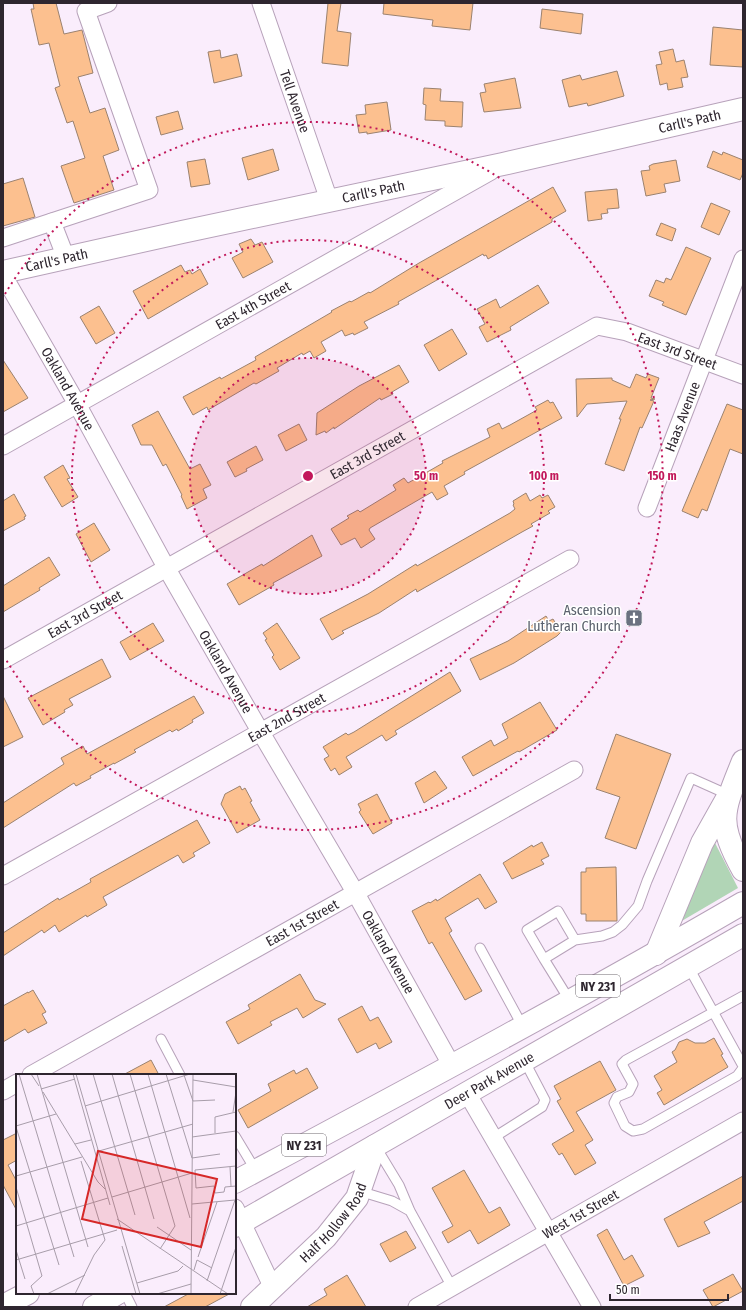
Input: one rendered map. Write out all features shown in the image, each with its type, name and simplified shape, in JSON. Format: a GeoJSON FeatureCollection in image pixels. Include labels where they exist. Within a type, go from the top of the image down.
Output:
{"type":"FeatureCollection","features":[{"type":"Feature","properties":{"kind":"main road","name":"Carll's Path"},"geometry":{"type":"LineString","coordinates":[[3,274],[66,258],[329,200],[503,164],[743,109]]}},
{"type":"Feature","properties":{"kind":"main road"},"geometry":{"type":"LineString","coordinates":[[656,954],[702,844],[729,795],[743,761]]}},
{"type":"Feature","properties":{"kind":"main road"},"geometry":{"type":"LineString","coordinates":[[729,795],[725,815],[725,831],[730,848],[743,870]]}},
{"type":"Feature","properties":{"kind":"main road","name":"Deer Park Avenue"},"geometry":{"type":"LineString","coordinates":[[236,1181],[452,1066],[656,954],[743,903]]}},
{"type":"Feature","properties":{"kind":"main road","name":"Deer Park Avenue"},"geometry":{"type":"LineString","coordinates":[[237,1219],[375,1146],[743,935]]}},
{"type":"Feature","properties":{"kind":"main road","name":"Half Hollow Road"},"geometry":{"type":"LineString","coordinates":[[252,1307],[272,1286],[326,1237],[357,1198],[375,1146]]}},
{"type":"Feature","properties":{"kind":"main road"},"geometry":{"type":"LineString","coordinates":[[3,1306],[26,1294]]}},
{"type":"Feature","properties":{"kind":"main road"},"geometry":{"type":"LineString","coordinates":[[94,1307],[116,1294]]}},
{"type":"Feature","properties":{"kind":"street"},"geometry":{"type":"LineString","coordinates":[[3,238],[149,190],[86,11],[108,3]]}},
{"type":"Feature","properties":{"kind":"street","name":"Tell Avenue"},"geometry":{"type":"LineString","coordinates":[[261,3],[329,200]]}},
{"type":"Feature","properties":{"kind":"street","name":"East 4th Street"},"geometry":{"type":"LineString","coordinates":[[3,446],[503,164]]}},
{"type":"Feature","properties":{"kind":"street"},"geometry":{"type":"LineString","coordinates":[[52,222],[66,258]]}},
{"type":"Feature","properties":{"kind":"street","name":"Haas Avenue"},"geometry":{"type":"LineString","coordinates":[[647,508],[743,259]]}},
{"type":"Feature","properties":{"kind":"street","name":"Oakland Avenue"},"geometry":{"type":"LineString","coordinates":[[3,274],[77,404],[167,569],[355,892],[452,1066]]}},
{"type":"Feature","properties":{"kind":"street","name":"East 3rd Street"},"geometry":{"type":"LineString","coordinates":[[3,660],[598,326],[627,332],[743,375]]}},
{"type":"Feature","properties":{"kind":"street","name":"East 2nd Street"},"geometry":{"type":"LineString","coordinates":[[3,876],[570,559]]}},
{"type":"Feature","properties":{"kind":"street","name":"East 1st Street"},"geometry":{"type":"LineString","coordinates":[[33,1074],[574,770]]}},
{"type":"Feature","properties":{"kind":"street"},"geometry":{"type":"LineString","coordinates":[[3,1091],[16,1084]]}},
{"type":"Feature","properties":{"kind":"street"},"geometry":{"type":"LineString","coordinates":[[467,1092],[592,1307]]}},
{"type":"Feature","properties":{"kind":"street","name":"West 1st Street"},"geometry":{"type":"LineString","coordinates":[[417,1307],[743,1121]]}},
{"type":"Feature","properties":{"kind":"street"},"geometry":{"type":"LineString","coordinates":[[237,1219],[272,1286]]}},
{"type":"Feature","properties":{"kind":"lane"},"geometry":{"type":"LineString","coordinates":[[544,959],[575,940],[602,936],[613,932],[638,906],[647,881],[691,778],[729,795]]}},
{"type":"Feature","properties":{"kind":"lane"},"geometry":{"type":"LineString","coordinates":[[570,1001],[527,930],[558,911],[575,940]]}},
{"type":"Feature","properties":{"kind":"lane"},"geometry":{"type":"LineString","coordinates":[[480,948],[523,1027]]}},
{"type":"Feature","properties":{"kind":"lane"},"geometry":{"type":"LineString","coordinates":[[688,966],[713,1011],[743,1067],[738,1076],[643,1129],[633,1130],[625,1126],[614,1102],[617,1097],[628,1092],[632,1084],[622,1064],[713,1011],[743,996]]}},
{"type":"Feature","properties":{"kind":"lane"},"geometry":{"type":"LineString","coordinates":[[161,1039],[179,1074]]}},
{"type":"Feature","properties":{"kind":"lane"},"geometry":{"type":"LineString","coordinates":[[493,1138],[542,1107],[545,1100],[524,1060]]}},
{"type":"Feature","properties":{"kind":"lane"},"geometry":{"type":"LineString","coordinates":[[236,1138],[256,1171]]}},
{"type":"Feature","properties":{"kind":"lane"},"geometry":{"type":"LineString","coordinates":[[375,1146],[400,1185],[410,1211],[452,1287]]}},
{"type":"Feature","properties":{"kind":"lane"},"geometry":{"type":"LineString","coordinates":[[360,1191],[392,1201],[410,1211]]}},
{"type":"Feature","properties":{"kind":"lane"},"geometry":{"type":"LineString","coordinates":[[126,1294],[132,1307]]}},
{"type":"Feature","properties":{"kind":"green space"},"geometry":{"type":"Polygon","coordinates":[[[714,841],[738,888],[680,922],[714,841]]]}},
{"type":"Feature","properties":{"kind":"building"},"geometry":{"type":"Polygon","coordinates":[[[33,3],[56,3],[64,34],[82,30],[93,73],[78,77],[90,113],[105,108],[119,150],[103,156],[114,190],[74,203],[61,166],[85,158],[73,121],[67,123],[55,88],[60,86],[49,43],[39,45],[31,9],[34,9],[33,3]]]}},
{"type":"Feature","properties":{"kind":"building"},"geometry":{"type":"Polygon","coordinates":[[[328,3],[341,3],[337,31],[351,33],[348,66],[322,63],[328,3]]]}},
{"type":"Feature","properties":{"kind":"building"},"geometry":{"type":"Polygon","coordinates":[[[384,3],[473,3],[470,30],[432,26],[433,20],[383,14],[384,3]]]}},
{"type":"Feature","properties":{"kind":"building"},"geometry":{"type":"Polygon","coordinates":[[[542,9],[583,14],[581,34],[540,28],[542,9]]]}},
{"type":"Feature","properties":{"kind":"building"},"geometry":{"type":"Polygon","coordinates":[[[713,27],[743,30],[743,67],[710,65],[713,27]]]}},
{"type":"Feature","properties":{"kind":"building"},"geometry":{"type":"Polygon","coordinates":[[[673,49],[676,62],[684,60],[688,77],[681,78],[683,87],[668,90],[667,83],[660,85],[656,65],[662,64],[659,52],[673,49]]]}},
{"type":"Feature","properties":{"kind":"building"},"geometry":{"type":"Polygon","coordinates":[[[220,50],[221,58],[237,54],[242,76],[214,83],[208,52],[220,50]]]}},
{"type":"Feature","properties":{"kind":"building"},"geometry":{"type":"Polygon","coordinates":[[[617,71],[624,96],[588,106],[587,103],[569,107],[562,80],[580,75],[582,80],[617,71]]]}},
{"type":"Feature","properties":{"kind":"building"},"geometry":{"type":"Polygon","coordinates":[[[515,78],[521,108],[484,112],[480,93],[486,92],[484,84],[515,78]]]}},
{"type":"Feature","properties":{"kind":"building"},"geometry":{"type":"Polygon","coordinates":[[[424,88],[441,89],[440,101],[463,102],[462,127],[445,126],[445,121],[425,120],[426,105],[423,104],[424,88]]]}},
{"type":"Feature","properties":{"kind":"building"},"geometry":{"type":"Polygon","coordinates":[[[387,102],[391,130],[367,134],[367,132],[359,133],[356,115],[366,114],[365,105],[387,102]]]}},
{"type":"Feature","properties":{"kind":"building"},"geometry":{"type":"Polygon","coordinates":[[[178,111],[183,129],[161,135],[156,117],[178,111]]]}},
{"type":"Feature","properties":{"kind":"building"},"geometry":{"type":"Polygon","coordinates":[[[273,149],[279,170],[248,180],[242,158],[273,149]]]}},
{"type":"Feature","properties":{"kind":"building"},"geometry":{"type":"Polygon","coordinates":[[[713,151],[722,155],[723,152],[743,160],[743,173],[740,180],[707,167],[713,151]]]}},
{"type":"Feature","properties":{"kind":"building"},"geometry":{"type":"Polygon","coordinates":[[[205,159],[210,184],[191,187],[187,162],[205,159]]]}},
{"type":"Feature","properties":{"kind":"building"},"geometry":{"type":"Polygon","coordinates":[[[676,160],[680,181],[664,184],[666,192],[646,196],[641,171],[650,170],[649,166],[653,164],[676,160]]]}},
{"type":"Feature","properties":{"kind":"building"},"geometry":{"type":"Polygon","coordinates":[[[23,178],[35,217],[3,226],[3,184],[23,178]]]}},
{"type":"Feature","properties":{"kind":"building"},"geometry":{"type":"Polygon","coordinates":[[[553,187],[566,211],[552,219],[552,222],[488,259],[486,255],[484,256],[483,254],[398,302],[399,304],[364,322],[368,328],[354,335],[353,333],[345,336],[342,330],[321,342],[326,351],[314,358],[310,351],[303,355],[302,353],[277,368],[279,371],[256,384],[254,383],[208,410],[207,407],[193,415],[183,397],[256,360],[255,357],[332,312],[331,311],[369,292],[370,293],[419,263],[553,187]]]}},
{"type":"Feature","properties":{"kind":"building"},"geometry":{"type":"Polygon","coordinates":[[[617,189],[619,208],[607,209],[608,213],[601,214],[602,219],[588,221],[585,192],[617,189]]]}},
{"type":"Feature","properties":{"kind":"building"},"geometry":{"type":"Polygon","coordinates":[[[711,203],[730,211],[719,235],[701,227],[711,203]]]}},
{"type":"Feature","properties":{"kind":"building"},"geometry":{"type":"Polygon","coordinates":[[[661,223],[676,229],[672,241],[656,235],[661,223]]]}},
{"type":"Feature","properties":{"kind":"building"},"geometry":{"type":"Polygon","coordinates":[[[251,239],[255,245],[262,242],[273,262],[243,278],[232,258],[243,252],[239,244],[251,239]]]}},
{"type":"Feature","properties":{"kind":"building"},"geometry":{"type":"Polygon","coordinates":[[[686,247],[711,258],[686,315],[662,305],[664,302],[649,296],[656,280],[664,283],[666,278],[671,280],[686,247]]]}},
{"type":"Feature","properties":{"kind":"building"},"geometry":{"type":"Polygon","coordinates":[[[181,265],[185,272],[190,270],[192,274],[200,269],[208,284],[148,319],[133,291],[181,265]]]}},
{"type":"Feature","properties":{"kind":"building"},"geometry":{"type":"Polygon","coordinates":[[[538,285],[549,303],[510,327],[511,330],[487,342],[479,327],[485,324],[477,309],[496,299],[500,308],[538,285]]]}},
{"type":"Feature","properties":{"kind":"building"},"geometry":{"type":"Polygon","coordinates":[[[99,306],[115,333],[96,344],[80,317],[99,306]]]}},
{"type":"Feature","properties":{"kind":"building"},"geometry":{"type":"Polygon","coordinates":[[[452,329],[467,354],[439,371],[424,345],[452,329]]]}},
{"type":"Feature","properties":{"kind":"building"},"geometry":{"type":"Polygon","coordinates":[[[3,360],[28,398],[3,412],[3,360]]]}},
{"type":"Feature","properties":{"kind":"building"},"geometry":{"type":"Polygon","coordinates":[[[399,365],[409,382],[392,392],[393,394],[381,400],[380,398],[334,429],[334,427],[326,433],[325,431],[316,435],[317,413],[359,386],[399,365]]]}},
{"type":"Feature","properties":{"kind":"building"},"geometry":{"type":"Polygon","coordinates":[[[636,374],[646,378],[648,374],[659,378],[651,398],[655,399],[650,400],[654,401],[642,428],[640,427],[624,471],[605,464],[621,419],[619,419],[627,401],[587,404],[577,417],[576,379],[612,378],[612,380],[630,388],[636,374]]]}},
{"type":"Feature","properties":{"kind":"building"},"geometry":{"type":"Polygon","coordinates":[[[548,400],[550,403],[553,402],[562,418],[464,472],[465,474],[444,486],[448,494],[437,500],[432,492],[370,528],[369,530],[375,539],[361,548],[355,538],[341,545],[331,529],[349,518],[347,516],[358,510],[360,512],[396,490],[393,485],[404,478],[408,483],[443,463],[442,461],[490,437],[487,429],[499,423],[502,429],[537,410],[535,407],[548,400]]]}},
{"type":"Feature","properties":{"kind":"building"},"geometry":{"type":"Polygon","coordinates":[[[727,404],[743,410],[743,454],[730,449],[707,511],[702,509],[698,518],[682,511],[727,404]]]}},
{"type":"Feature","properties":{"kind":"building"},"geometry":{"type":"Polygon","coordinates":[[[158,411],[190,469],[200,464],[211,485],[203,489],[207,498],[187,509],[181,496],[182,495],[166,464],[163,466],[152,445],[141,445],[132,425],[158,411]]]}},
{"type":"Feature","properties":{"kind":"building"},"geometry":{"type":"Polygon","coordinates":[[[299,424],[307,440],[286,451],[278,435],[299,424]]]}},
{"type":"Feature","properties":{"kind":"building"},"geometry":{"type":"Polygon","coordinates":[[[256,446],[263,460],[235,477],[227,462],[256,446]]]}},
{"type":"Feature","properties":{"kind":"building"},"geometry":{"type":"Polygon","coordinates":[[[63,465],[70,478],[67,479],[78,497],[62,507],[44,477],[63,465]]]}},
{"type":"Feature","properties":{"kind":"building"},"geometry":{"type":"Polygon","coordinates":[[[526,493],[530,501],[540,495],[542,498],[548,495],[555,507],[548,511],[550,513],[531,524],[533,526],[417,592],[416,589],[379,613],[342,631],[344,633],[332,640],[320,619],[368,594],[416,564],[417,566],[510,513],[515,509],[513,501],[526,493]]]}},
{"type":"Feature","properties":{"kind":"building"},"geometry":{"type":"Polygon","coordinates":[[[14,494],[26,516],[24,517],[25,519],[3,531],[3,501],[14,494]]]}},
{"type":"Feature","properties":{"kind":"building"},"geometry":{"type":"Polygon","coordinates":[[[94,523],[110,550],[91,562],[76,534],[94,523]]]}},
{"type":"Feature","properties":{"kind":"building"},"geometry":{"type":"Polygon","coordinates":[[[312,535],[322,556],[273,583],[274,585],[239,605],[227,584],[262,564],[263,566],[312,535]]]}},
{"type":"Feature","properties":{"kind":"building"},"geometry":{"type":"Polygon","coordinates":[[[49,557],[60,575],[39,588],[40,590],[3,612],[3,586],[49,557]]]}},
{"type":"Feature","properties":{"kind":"building"},"geometry":{"type":"Polygon","coordinates":[[[546,616],[549,621],[553,619],[561,632],[557,636],[514,663],[480,680],[470,659],[508,641],[546,616]]]}},
{"type":"Feature","properties":{"kind":"building"},"geometry":{"type":"Polygon","coordinates":[[[153,623],[164,641],[130,660],[120,642],[153,623]]]}},
{"type":"Feature","properties":{"kind":"building"},"geometry":{"type":"Polygon","coordinates":[[[277,623],[300,658],[280,670],[272,657],[274,655],[265,640],[267,639],[263,633],[277,623]]]}},
{"type":"Feature","properties":{"kind":"building"},"geometry":{"type":"Polygon","coordinates":[[[102,659],[111,677],[69,699],[73,705],[64,710],[65,712],[43,725],[28,698],[102,659]]]}},
{"type":"Feature","properties":{"kind":"building"},"geometry":{"type":"Polygon","coordinates":[[[450,672],[461,691],[395,731],[397,734],[386,741],[382,735],[346,757],[352,767],[339,775],[335,768],[331,771],[324,759],[329,756],[323,747],[346,733],[348,735],[354,732],[450,672]]]}},
{"type":"Feature","properties":{"kind":"building"},"geometry":{"type":"Polygon","coordinates":[[[3,696],[23,737],[3,747],[3,696]]]}},
{"type":"Feature","properties":{"kind":"building"},"geometry":{"type":"Polygon","coordinates":[[[194,696],[204,713],[192,720],[193,722],[178,731],[177,729],[172,732],[170,730],[134,750],[136,752],[90,776],[91,778],[76,786],[74,783],[3,828],[3,803],[64,764],[61,758],[83,746],[87,754],[194,696]]]}},
{"type":"Feature","properties":{"kind":"building"},"geometry":{"type":"Polygon","coordinates":[[[540,702],[557,730],[473,776],[462,757],[491,740],[494,746],[508,738],[502,724],[540,702]]]}},
{"type":"Feature","properties":{"kind":"building"},"geometry":{"type":"Polygon","coordinates":[[[616,734],[671,754],[636,849],[605,838],[620,797],[596,789],[616,734]]]}},
{"type":"Feature","properties":{"kind":"building"},"geometry":{"type":"Polygon","coordinates":[[[435,771],[447,788],[424,803],[415,783],[435,771]]]}},
{"type":"Feature","properties":{"kind":"building"},"geometry":{"type":"Polygon","coordinates":[[[240,786],[242,790],[245,788],[252,801],[250,802],[260,820],[237,833],[221,804],[225,794],[240,786]]]}},
{"type":"Feature","properties":{"kind":"building"},"geometry":{"type":"Polygon","coordinates":[[[377,794],[392,823],[373,834],[359,812],[361,810],[358,804],[377,794]]]}},
{"type":"Feature","properties":{"kind":"building"},"geometry":{"type":"Polygon","coordinates":[[[197,820],[210,843],[193,853],[195,856],[183,863],[178,855],[103,897],[107,905],[87,917],[86,915],[59,932],[55,925],[44,933],[42,930],[3,956],[3,933],[58,898],[59,900],[91,882],[90,879],[197,820]]]}},
{"type":"Feature","properties":{"kind":"building"},"geometry":{"type":"Polygon","coordinates":[[[542,842],[549,856],[541,860],[544,864],[512,879],[503,863],[532,845],[533,847],[542,842]]]}},
{"type":"Feature","properties":{"kind":"building"},"geometry":{"type":"Polygon","coordinates":[[[616,867],[617,921],[586,921],[586,914],[581,914],[581,872],[586,872],[586,868],[616,867]]]}},
{"type":"Feature","properties":{"kind":"building"},"geometry":{"type":"Polygon","coordinates":[[[480,874],[497,902],[485,909],[478,898],[445,918],[452,931],[449,933],[482,991],[465,1000],[432,942],[429,944],[412,911],[436,899],[437,901],[480,874]]]}},
{"type":"Feature","properties":{"kind":"building"},"geometry":{"type":"Polygon","coordinates":[[[300,974],[315,1000],[326,1004],[303,1018],[297,1008],[270,1022],[272,1025],[238,1044],[226,1022],[250,1009],[248,1005],[300,974]]]}},
{"type":"Feature","properties":{"kind":"building"},"geometry":{"type":"Polygon","coordinates":[[[33,990],[46,1012],[42,1014],[47,1023],[28,1033],[25,1029],[3,1042],[3,1006],[33,990]]]}},
{"type":"Feature","properties":{"kind":"building"},"geometry":{"type":"Polygon","coordinates":[[[362,1006],[370,1021],[378,1017],[392,1042],[379,1049],[376,1043],[357,1053],[338,1019],[362,1006]]]}},
{"type":"Feature","properties":{"kind":"building"},"geometry":{"type":"Polygon","coordinates":[[[714,1038],[728,1067],[664,1105],[657,1093],[662,1090],[654,1076],[677,1062],[672,1052],[675,1050],[679,1042],[687,1039],[695,1043],[705,1043],[714,1038]]]}},
{"type":"Feature","properties":{"kind":"building"},"geometry":{"type":"Polygon","coordinates":[[[151,1060],[158,1074],[125,1074],[151,1060]]]}},
{"type":"Feature","properties":{"kind":"building"},"geometry":{"type":"Polygon","coordinates":[[[600,1061],[616,1090],[576,1112],[593,1140],[585,1145],[596,1163],[575,1175],[562,1153],[559,1155],[552,1144],[574,1131],[557,1101],[561,1099],[554,1086],[600,1061]]]}},
{"type":"Feature","properties":{"kind":"building"},"geometry":{"type":"Polygon","coordinates":[[[307,1068],[318,1088],[248,1128],[238,1110],[271,1091],[268,1084],[294,1070],[296,1074],[307,1068]]]}},
{"type":"Feature","properties":{"kind":"building"},"geometry":{"type":"Polygon","coordinates":[[[16,1134],[16,1161],[8,1165],[16,1180],[16,1209],[3,1185],[3,1140],[16,1134]]]}},
{"type":"Feature","properties":{"kind":"building"},"geometry":{"type":"Polygon","coordinates":[[[464,1170],[489,1213],[500,1207],[510,1225],[478,1244],[470,1230],[448,1243],[442,1232],[453,1226],[432,1188],[464,1170]]]}},
{"type":"Feature","properties":{"kind":"building"},"geometry":{"type":"Polygon","coordinates":[[[743,1176],[743,1201],[704,1222],[710,1233],[678,1247],[664,1219],[743,1176]]]}},
{"type":"Feature","properties":{"kind":"building"},"geometry":{"type":"Polygon","coordinates":[[[607,1229],[624,1260],[632,1255],[644,1276],[624,1286],[597,1235],[607,1229]]]}},
{"type":"Feature","properties":{"kind":"building"},"geometry":{"type":"Polygon","coordinates":[[[406,1231],[416,1248],[390,1262],[380,1244],[406,1231]]]}},
{"type":"Feature","properties":{"kind":"building"},"geometry":{"type":"Polygon","coordinates":[[[733,1274],[743,1291],[713,1307],[703,1290],[733,1274]]]}},
{"type":"Feature","properties":{"kind":"building"},"geometry":{"type":"Polygon","coordinates":[[[347,1275],[366,1307],[307,1307],[327,1295],[324,1289],[347,1275]]]}},
{"type":"Feature","properties":{"kind":"building"},"geometry":{"type":"Polygon","coordinates":[[[188,1294],[229,1294],[205,1307],[164,1307],[188,1294]]]}},
{"type":"Feature","properties":{"kind":"place","name":"Ascension Lutheran Church"},"geometry":{"type":"Point","coordinates":[634,618]}}]}
